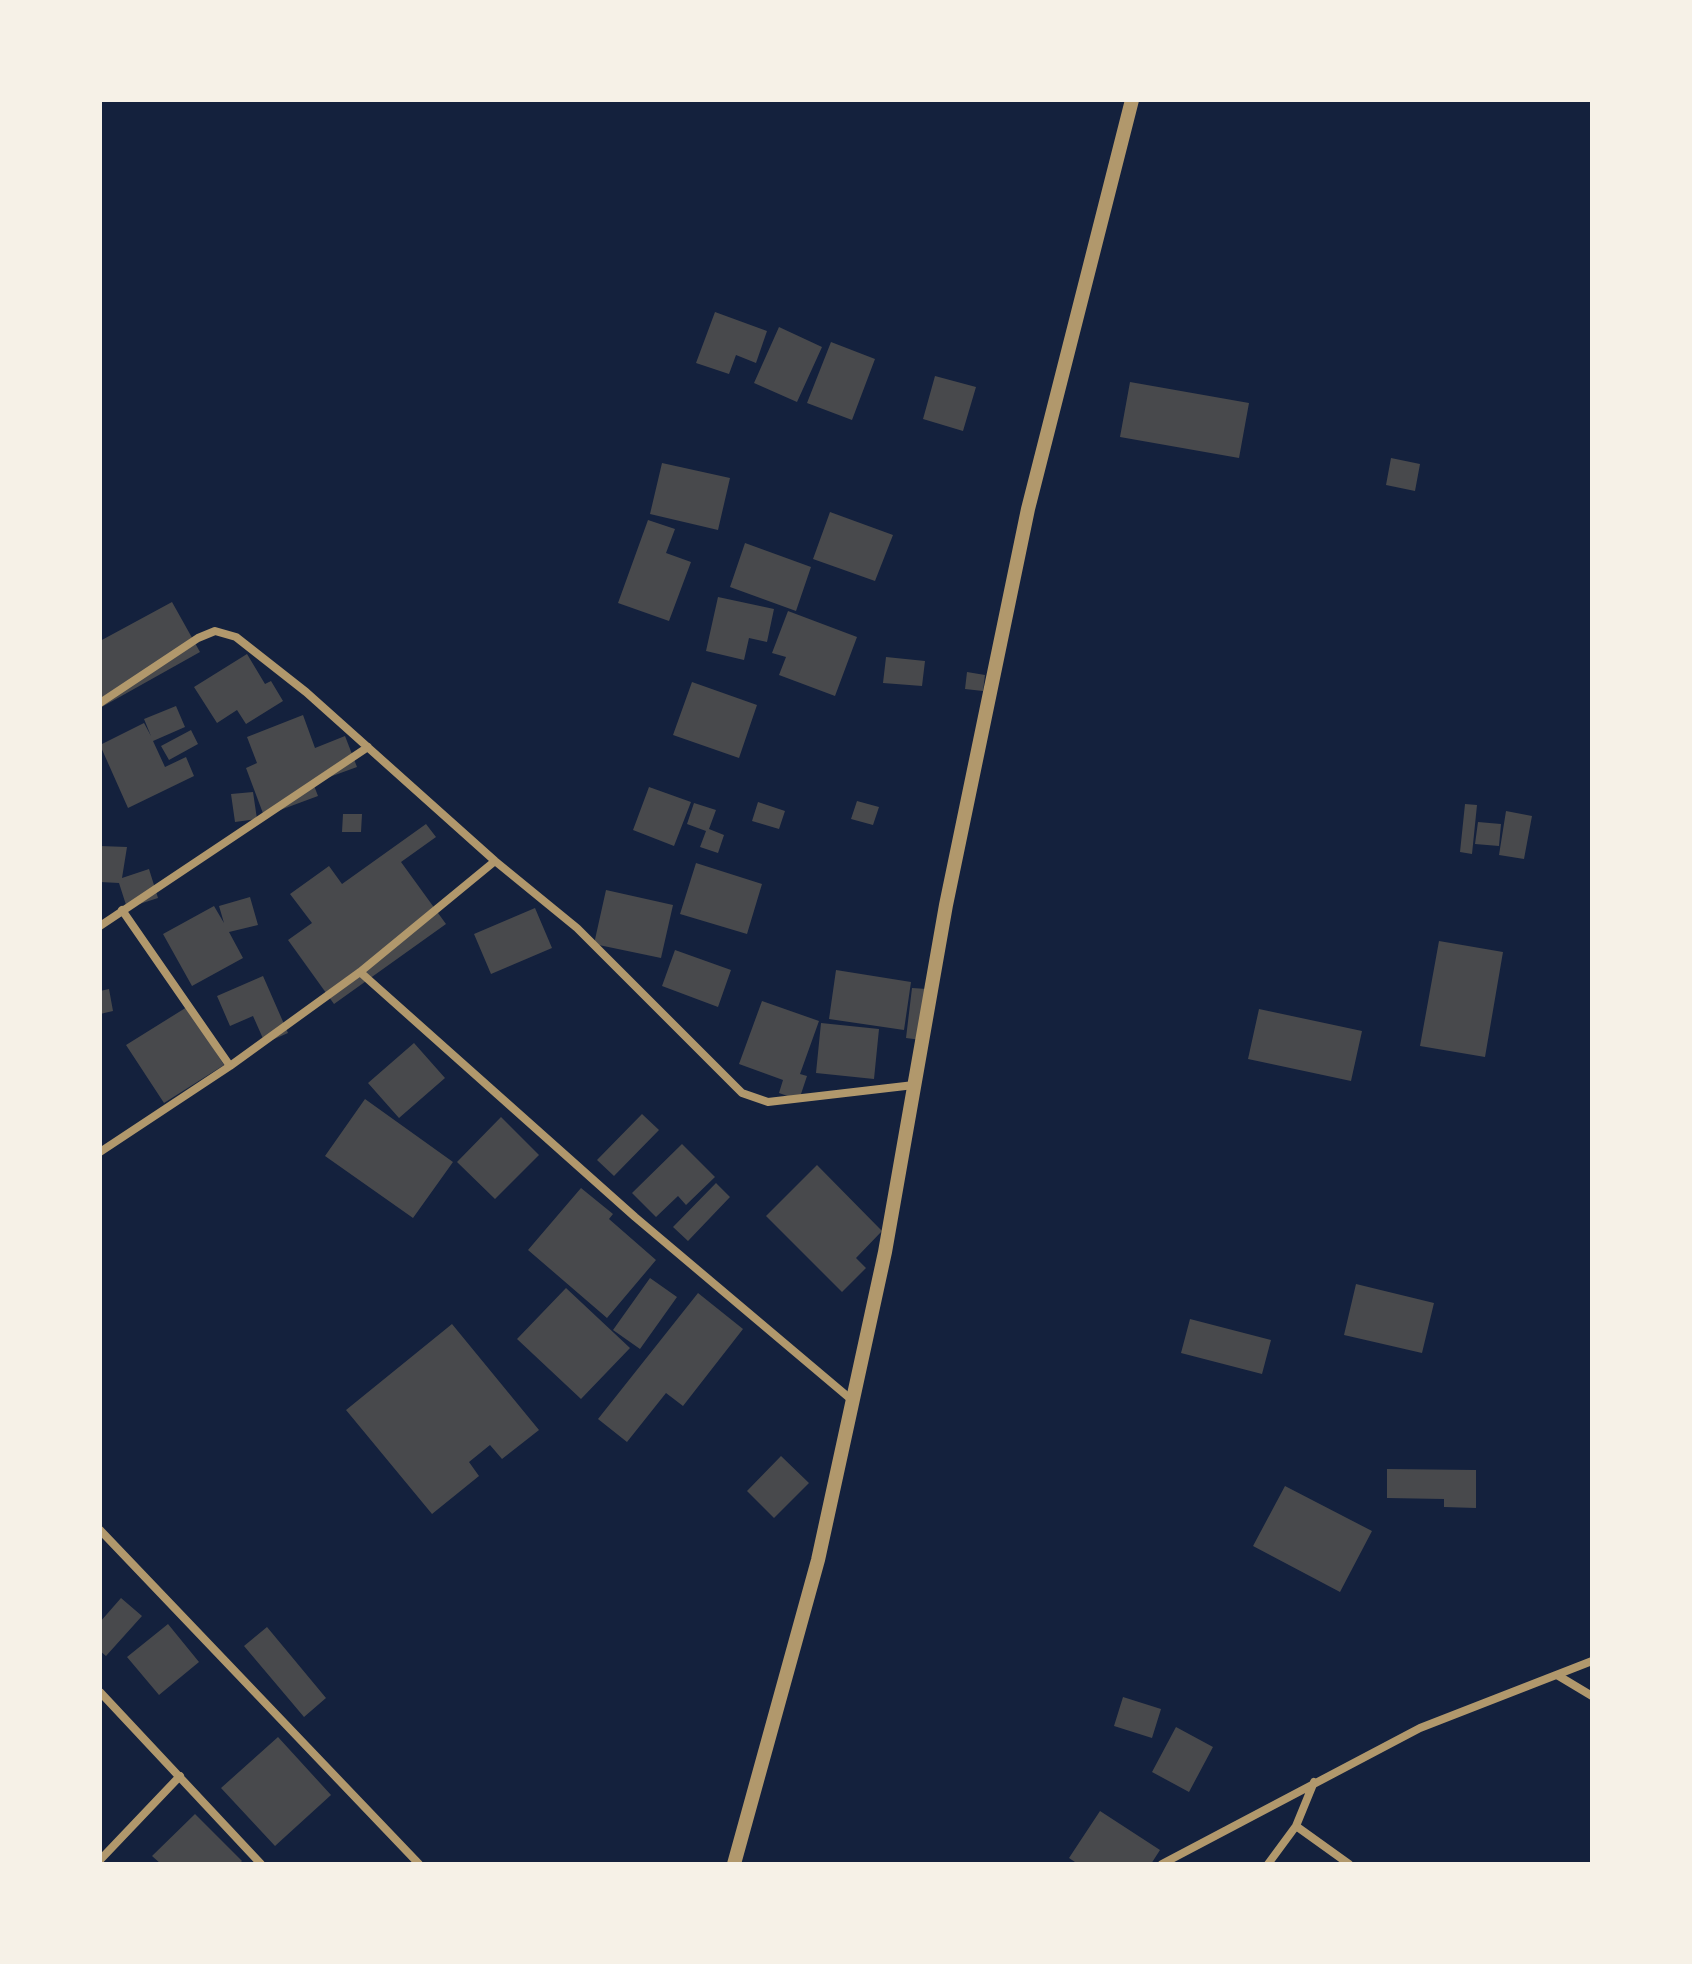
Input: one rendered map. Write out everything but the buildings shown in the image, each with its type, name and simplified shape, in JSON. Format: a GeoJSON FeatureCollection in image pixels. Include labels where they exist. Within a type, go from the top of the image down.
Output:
{"type":"FeatureCollection","features":[{"type":"Feature","properties":{"kind":"street"},"geometry":{"type":"LineString","coordinates":[[734,1864],[818,1560],[885,1252],[946,905],[1028,509],[1132,100]]}},
{"type":"Feature","properties":{"kind":"street"},"geometry":{"type":"LineString","coordinates":[[100,703],[198,638],[223,631],[236,637],[306,692],[495,861],[577,928],[742,1093],[768,1102],[914,1085]]}},
{"type":"Feature","properties":{"kind":"street"},"geometry":{"type":"LineString","coordinates":[[100,926],[368,747]]}},
{"type":"Feature","properties":{"kind":"street"},"geometry":{"type":"LineString","coordinates":[[100,1152],[230,1066],[360,972],[495,861]]}},
{"type":"Feature","properties":{"kind":"street"},"geometry":{"type":"LineString","coordinates":[[122,910],[230,1066]]}},
{"type":"Feature","properties":{"kind":"street"},"geometry":{"type":"LineString","coordinates":[[360,972],[635,1217],[853,1401]]}},
{"type":"Feature","properties":{"kind":"street"},"geometry":{"type":"LineString","coordinates":[[100,1530],[419,1864]]}},
{"type":"Feature","properties":{"kind":"street"},"geometry":{"type":"LineString","coordinates":[[1162,1864],[1420,1728],[1592,1661]]}},
{"type":"Feature","properties":{"kind":"street"},"geometry":{"type":"LineString","coordinates":[[1557,1675],[1592,1696]]}},
{"type":"Feature","properties":{"kind":"street"},"geometry":{"type":"LineString","coordinates":[[100,1692],[261,1864]]}},
{"type":"Feature","properties":{"kind":"street"},"geometry":{"type":"LineString","coordinates":[[100,1860],[180,1776]]}},
{"type":"Feature","properties":{"kind":"street"},"geometry":{"type":"LineString","coordinates":[[1268,1864],[1296,1826],[1314,1782]]}},
{"type":"Feature","properties":{"kind":"street"},"geometry":{"type":"LineString","coordinates":[[1296,1826],[1349,1864]]}}]}
